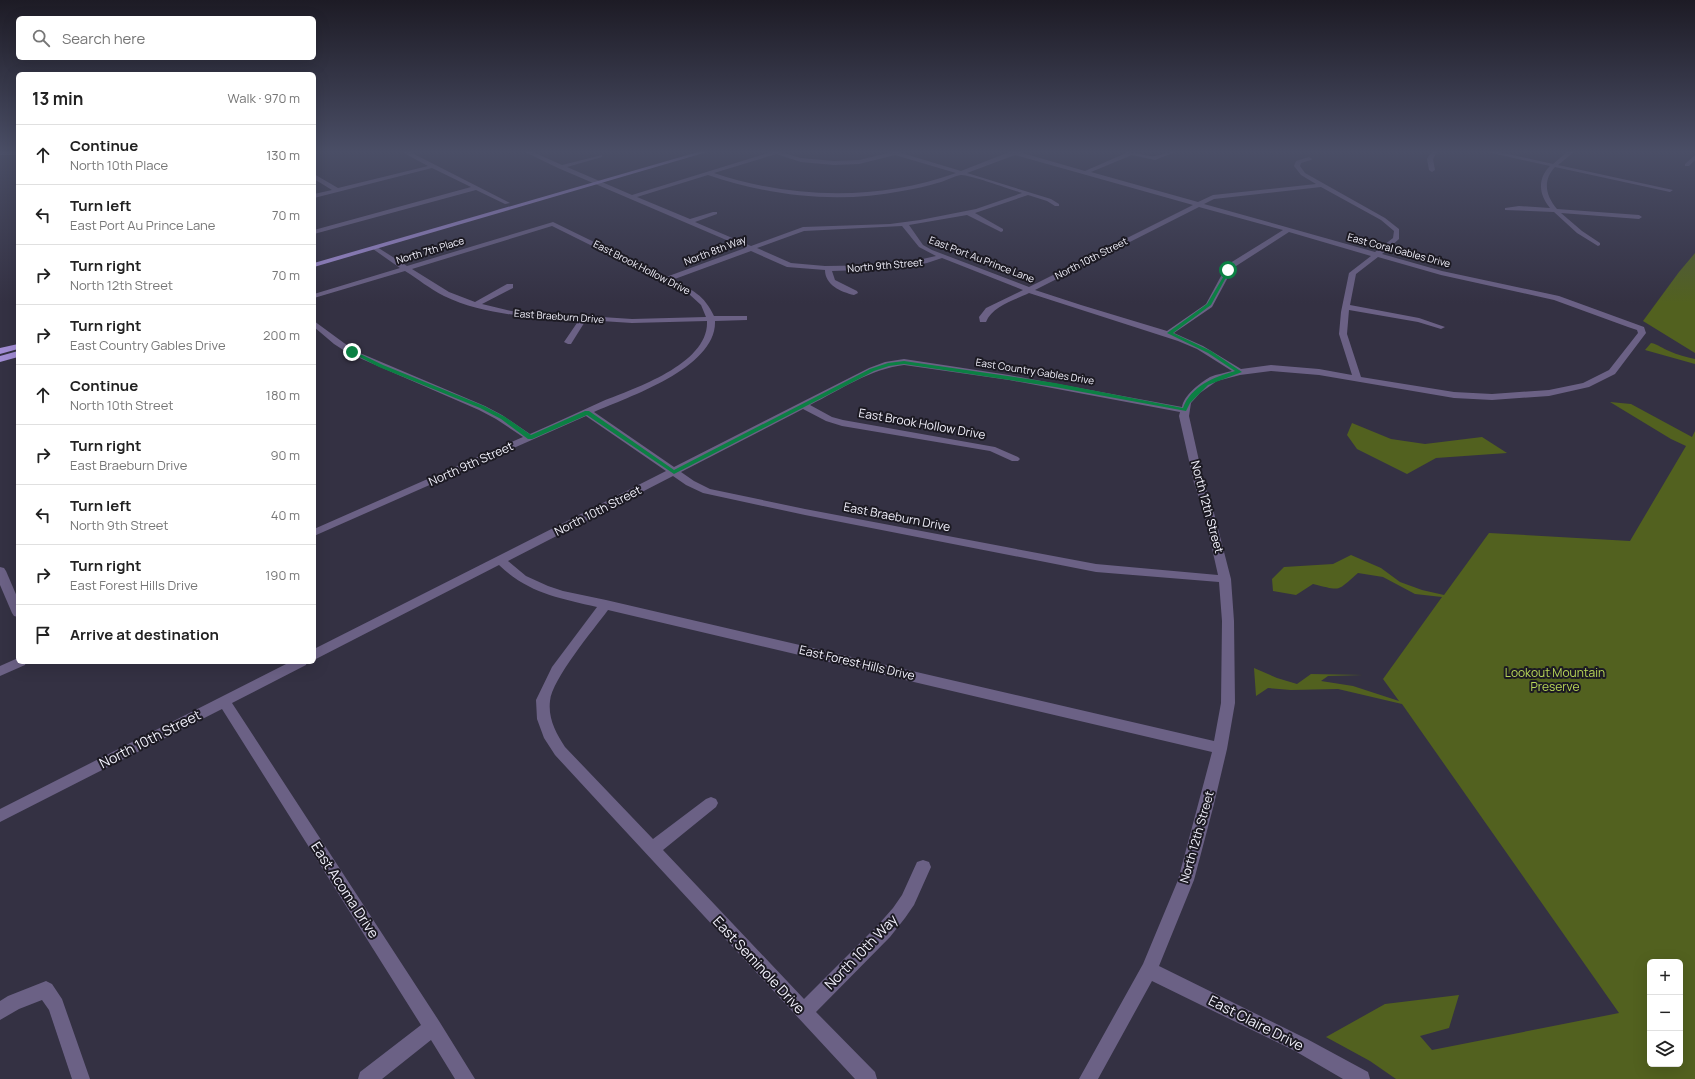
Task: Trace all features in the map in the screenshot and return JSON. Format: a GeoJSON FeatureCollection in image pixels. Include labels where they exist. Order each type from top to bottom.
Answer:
{"type":"FeatureCollection","features":[{"type":"Feature","properties":{"kind":"main road"},"geometry":{"type":"LineString","coordinates":[[316,264],[532,202]]}},
{"type":"Feature","properties":{"kind":"main road"},"geometry":{"type":"LineString","coordinates":[[316,257],[507,203]]}},
{"type":"Feature","properties":{"kind":"main road"},"geometry":{"type":"LineString","coordinates":[[0,351],[16,347]]}},
{"type":"Feature","properties":{"kind":"main road"},"geometry":{"type":"LineString","coordinates":[[0,359],[16,355]]}},
{"type":"Feature","properties":{"kind":"street"},"geometry":{"type":"LineString","coordinates":[[316,231],[423,202]]}},
{"type":"Feature","properties":{"kind":"street"},"geometry":{"type":"LineString","coordinates":[[642,202],[790,265],[807,268],[828,268],[828,277],[830,281],[854,293]]}},
{"type":"Feature","properties":{"kind":"street","name":"North 8th Way"},"geometry":{"type":"LineString","coordinates":[[667,279],[803,229],[904,224],[969,213],[1005,202]]}},
{"type":"Feature","properties":{"kind":"street"},"geometry":{"type":"LineString","coordinates":[[1053,202],[1057,205]]}},
{"type":"Feature","properties":{"kind":"street","name":"East Coral Gables Drive"},"geometry":{"type":"LineString","coordinates":[[1187,202],[1441,273],[1549,296],[1641,329],[1642,333],[1612,372],[1586,385],[1530,396],[1454,394],[1409,388],[1357,378]]}},
{"type":"Feature","properties":{"kind":"street","name":"North 10th Street"},"geometry":{"type":"LineString","coordinates":[[983,320],[983,317],[989,310],[1202,202]]}},
{"type":"Feature","properties":{"kind":"street"},"geometry":{"type":"LineString","coordinates":[[1184,410],[1187,403],[1197,391],[1206,384],[1221,377],[1239,372],[1271,368],[1290,368],[1357,378],[1357,370],[1348,352],[1343,335],[1353,273],[1396,239],[1397,230],[1384,218],[1355,202]]}},
{"type":"Feature","properties":{"kind":"street"},"geometry":{"type":"LineString","coordinates":[[1549,202],[1555,211],[1571,226],[1598,244]]}},
{"type":"Feature","properties":{"kind":"street"},"geometry":{"type":"LineString","coordinates":[[1506,209],[1520,208],[1639,217]]}},
{"type":"Feature","properties":{"kind":"street"},"geometry":{"type":"LineString","coordinates":[[688,222],[715,213]]}},
{"type":"Feature","properties":{"kind":"street"},"geometry":{"type":"LineString","coordinates":[[969,213],[1001,230]]}},
{"type":"Feature","properties":{"kind":"street","name":"North 7th Place"},"geometry":{"type":"LineString","coordinates":[[316,295],[553,224]]}},
{"type":"Feature","properties":{"kind":"street","name":"East Brook Hollow Drive"},"geometry":{"type":"LineString","coordinates":[[553,224],[692,292],[706,304],[711,318]]}},
{"type":"Feature","properties":{"kind":"street","name":"East Port Au Prince Lane"},"geometry":{"type":"LineString","coordinates":[[904,224],[924,248],[942,256],[1076,306],[1169,333],[1209,352],[1239,372]]}},
{"type":"Feature","properties":{"kind":"street"},"geometry":{"type":"LineString","coordinates":[[1169,333],[1209,304],[1230,267],[1288,230]]}},
{"type":"Feature","properties":{"kind":"street","name":"East Braeburn Drive"},"geometry":{"type":"LineString","coordinates":[[375,248],[446,294],[475,305],[511,313],[632,321],[711,318]]}},
{"type":"Feature","properties":{"kind":"street","name":"North 9th Street"},"geometry":{"type":"LineString","coordinates":[[828,268],[917,264],[942,256]]}},
{"type":"Feature","properties":{"kind":"street"},"geometry":{"type":"LineString","coordinates":[[475,305],[510,286]]}},
{"type":"Feature","properties":{"kind":"street"},"geometry":{"type":"LineString","coordinates":[[1347,307],[1419,320],[1441,328]]}},
{"type":"Feature","properties":{"kind":"street"},"geometry":{"type":"LineString","coordinates":[[568,342],[584,318]]}},
{"type":"Feature","properties":{"kind":"street"},"geometry":{"type":"LineString","coordinates":[[711,318],[744,318]]}},
{"type":"Feature","properties":{"kind":"street","name":"North 9th Street"},"geometry":{"type":"LineString","coordinates":[[316,532],[666,377],[686,365],[701,351],[709,337],[712,325],[711,318]]}},
{"type":"Feature","properties":{"kind":"street"},"geometry":{"type":"LineString","coordinates":[[316,325],[338,343],[352,352],[381,366],[482,407],[503,418],[530,438]]}},
{"type":"Feature","properties":{"kind":"street","name":"East Country Gables Drive"},"geometry":{"type":"LineString","coordinates":[[881,367],[904,362],[919,364],[1061,386],[1184,410]]}},
{"type":"Feature","properties":{"kind":"street","name":"North 10th Street"},"geometry":{"type":"LineString","coordinates":[[316,654],[501,561],[803,405],[881,367]]}},
{"type":"Feature","properties":{"kind":"street","name":"East Brook Hollow Drive"},"geometry":{"type":"LineString","coordinates":[[803,405],[829,419],[842,423],[992,449],[1015,459]]}},
{"type":"Feature","properties":{"kind":"street","name":"North 12th Street"},"geometry":{"type":"LineString","coordinates":[[1088,1079],[1149,970],[1186,880],[1220,750],[1228,703],[1228,621],[1225,579],[1209,513],[1199,483],[1184,416],[1184,410]]}},
{"type":"Feature","properties":{"kind":"street","name":"East Braeburn Drive"},"geometry":{"type":"LineString","coordinates":[[587,412],[690,483],[707,491],[937,538],[1096,568],[1225,579]]}},
{"type":"Feature","properties":{"kind":"street","name":"East Forest Hills Drive"},"geometry":{"type":"LineString","coordinates":[[501,561],[521,578],[537,588],[1205,744],[1220,750]]}},
{"type":"Feature","properties":{"kind":"street"},"geometry":{"type":"LineString","coordinates":[[0,571],[16,608]]}},
{"type":"Feature","properties":{"kind":"street","name":"East Seminole Drive"},"geometry":{"type":"LineString","coordinates":[[606,604],[557,670],[543,700],[544,719],[549,734],[560,751],[725,929],[868,1079]]}},
{"type":"Feature","properties":{"kind":"street"},"geometry":{"type":"LineString","coordinates":[[0,671],[16,664]]}},
{"type":"Feature","properties":{"kind":"street","name":"North 10th Street"},"geometry":{"type":"LineString","coordinates":[[0,816],[297,664]]}},
{"type":"Feature","properties":{"kind":"street","name":"East Acoma Drive"},"geometry":{"type":"LineString","coordinates":[[224,701],[466,1079]]}},
{"type":"Feature","properties":{"kind":"street"},"geometry":{"type":"LineString","coordinates":[[652,849],[711,802]]}},
{"type":"Feature","properties":{"kind":"street","name":"North 10th Way"},"geometry":{"type":"LineString","coordinates":[[804,1012],[884,931],[899,913],[908,900],[923,867]]}},
{"type":"Feature","properties":{"kind":"street","name":"East Claire Drive"},"geometry":{"type":"LineString","coordinates":[[1149,970],[1301,1045],[1361,1079]]}},
{"type":"Feature","properties":{"kind":"street"},"geometry":{"type":"LineString","coordinates":[[0,1011],[14,1002],[46,990],[56,1005],[81,1079]]}},
{"type":"Feature","properties":{"kind":"street"},"geometry":{"type":"LineString","coordinates":[[367,1079],[433,1027]]}},
{"type":"Feature","properties":{"kind":"green space"},"geometry":{"type":"Polygon","coordinates":[[[1695,253],[1695,353],[1643,321],[1695,253]]]}},
{"type":"Feature","properties":{"kind":"green space"},"geometry":{"type":"Polygon","coordinates":[[[1651,343],[1676,354],[1695,359],[1695,364],[1645,350],[1651,343]]]}},
{"type":"Feature","properties":{"kind":"green space","name":"Lookout Mountain Preserve"},"geometry":{"type":"Polygon","coordinates":[[[1610,402],[1631,404],[1692,437],[1695,431],[1695,1079],[1396,1079],[1370,1061],[1326,1037],[1385,1004],[1459,995],[1449,1028],[1420,1036],[1432,1050],[1619,1013],[1402,704],[1338,689],[1291,690],[1268,688],[1256,696],[1254,668],[1277,678],[1297,684],[1311,674],[1363,675],[1328,676],[1321,681],[1353,686],[1399,701],[1383,679],[1442,597],[1415,594],[1383,577],[1358,573],[1342,587],[1334,589],[1313,584],[1296,595],[1273,591],[1272,579],[1284,567],[1333,564],[1351,555],[1381,568],[1400,582],[1422,590],[1444,595],[1489,533],[1630,541],[1686,446],[1671,439],[1610,402]]]}},
{"type":"Feature","properties":{"kind":"green space"},"geometry":{"type":"Polygon","coordinates":[[[1352,423],[1391,439],[1425,444],[1482,437],[1507,453],[1436,458],[1407,474],[1357,449],[1347,435],[1352,423]]]}},
{"type":"Feature","properties":{"kind":"route"},"geometry":{"type":"LineString","coordinates":[[352,352],[381,366],[482,407],[503,418],[530,438],[587,412],[674,472],[872,370],[888,364],[904,362],[1055,385],[1184,410],[1187,403],[1197,391],[1206,384],[1214,379],[1239,372],[1221,358],[1191,342],[1169,333],[1203,310],[1209,304],[1228,270]]}}]}
